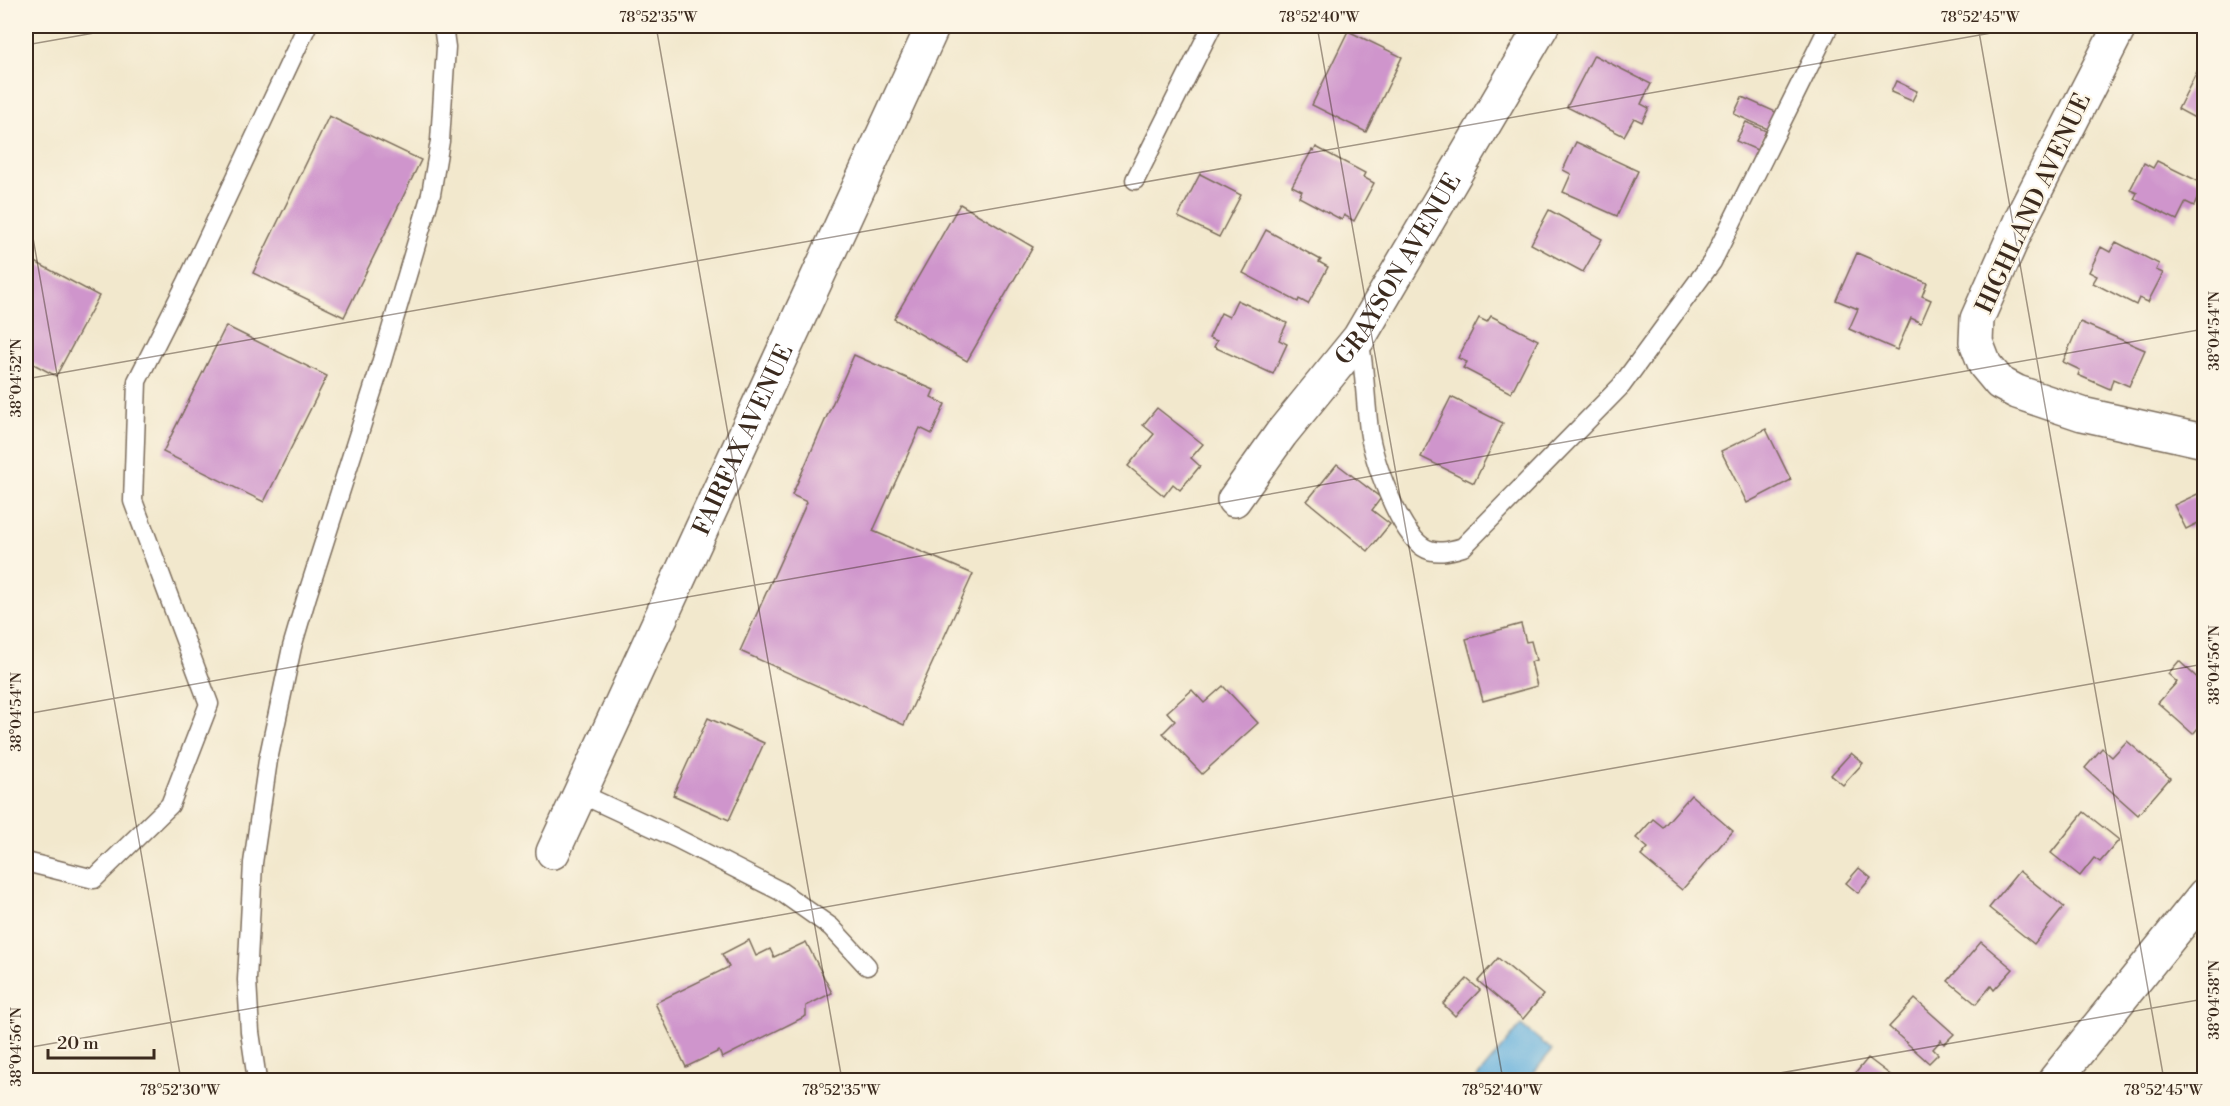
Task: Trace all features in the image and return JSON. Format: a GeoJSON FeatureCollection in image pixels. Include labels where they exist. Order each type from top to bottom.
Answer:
{"type":"FeatureCollection","features":[{"type":"Feature","properties":{"kind":"street","name":"FAIRFAX AVENUE"},"geometry":{"type":"LineString","coordinates":[[553,852],[933,26]]}},
{"type":"Feature","properties":{"kind":"street","name":"GRAYSON AVENUE"},"geometry":{"type":"LineString","coordinates":[[1234,500],[1281,434],[1359,338],[1542,26]]}},
{"type":"Feature","properties":{"kind":"street","name":"HIGHLAND AVENUE"},"geometry":{"type":"LineString","coordinates":[[2120,26],[2023,215],[1977,319],[1976,342],[1985,365],[2000,382],[2017,392],[2082,414],[2205,441]]}},
{"type":"Feature","properties":{"kind":"street"},"geometry":{"type":"LineString","coordinates":[[2055,1080],[2205,895]]}},
{"type":"Feature","properties":{"kind":"lane"},"geometry":{"type":"LineString","coordinates":[[26,862],[94,879],[170,805],[209,704],[133,501],[137,381],[188,282],[307,26]]}},
{"type":"Feature","properties":{"kind":"lane"},"geometry":{"type":"LineString","coordinates":[[257,1080],[250,1032],[247,980],[253,863],[268,760],[292,647],[380,367],[431,194],[441,129],[446,47],[443,26]]}},
{"type":"Feature","properties":{"kind":"lane"},"geometry":{"type":"LineString","coordinates":[[1135,180],[1212,26]]}},
{"type":"Feature","properties":{"kind":"lane"},"geometry":{"type":"LineString","coordinates":[[1359,338],[1365,375],[1369,432],[1382,479],[1409,533],[1424,548],[1446,553],[1463,547],[1621,386],[1712,262],[1828,26]]}},
{"type":"Feature","properties":{"kind":"lane"},"geometry":{"type":"LineString","coordinates":[[579,793],[676,838],[780,891],[831,927],[867,966]]}},
{"type":"Feature","properties":{"kind":"water"},"geometry":{"type":"Polygon","coordinates":[[[1521,1025],[1552,1050],[1528,1080],[1475,1080],[1521,1025]]]}},
{"type":"Feature","properties":{"kind":"building"},"geometry":{"type":"Polygon","coordinates":[[[1348,31],[1402,57],[1366,132],[1312,105],[1348,31]]]}},
{"type":"Feature","properties":{"kind":"building"},"geometry":{"type":"Polygon","coordinates":[[[1594,55],[1651,84],[1641,104],[1649,108],[1642,122],[1634,118],[1624,136],[1567,107],[1594,55]]]}},
{"type":"Feature","properties":{"kind":"building"},"geometry":{"type":"Polygon","coordinates":[[[2204,58],[2204,123],[2178,109],[2204,58]]]}},
{"type":"Feature","properties":{"kind":"building"},"geometry":{"type":"Polygon","coordinates":[[[1896,81],[1917,91],[1912,101],[1891,92],[1896,81]]]}},
{"type":"Feature","properties":{"kind":"building"},"geometry":{"type":"Polygon","coordinates":[[[1742,97],[1778,113],[1770,130],[1734,114],[1742,97]]]}},
{"type":"Feature","properties":{"kind":"building"},"geometry":{"type":"Polygon","coordinates":[[[329,116],[421,160],[344,317],[253,273],[329,116]]]}},
{"type":"Feature","properties":{"kind":"building"},"geometry":{"type":"Polygon","coordinates":[[[1746,122],[1766,131],[1757,150],[1736,141],[1746,122]]]}},
{"type":"Feature","properties":{"kind":"building"},"geometry":{"type":"Polygon","coordinates":[[[1576,142],[1638,171],[1617,216],[1563,192],[1571,174],[1563,170],[1576,142]]]}},
{"type":"Feature","properties":{"kind":"building"},"geometry":{"type":"Polygon","coordinates":[[[1316,147],[1365,173],[1363,177],[1374,183],[1354,221],[1344,215],[1342,220],[1299,197],[1302,191],[1292,186],[1312,150],[1314,151],[1316,147]]]}},
{"type":"Feature","properties":{"kind":"building"},"geometry":{"type":"Polygon","coordinates":[[[2157,161],[2204,184],[2194,206],[2186,202],[2177,220],[2134,199],[2137,193],[2130,190],[2144,163],[2153,168],[2157,161]]]}},
{"type":"Feature","properties":{"kind":"building"},"geometry":{"type":"Polygon","coordinates":[[[1200,174],[1241,195],[1219,237],[1178,217],[1200,174]]]}},
{"type":"Feature","properties":{"kind":"building"},"geometry":{"type":"Polygon","coordinates":[[[960,204],[1033,247],[967,361],[894,319],[960,204]]]}},
{"type":"Feature","properties":{"kind":"building"},"geometry":{"type":"Polygon","coordinates":[[[1549,210],[1602,239],[1583,272],[1531,244],[1549,210]]]}},
{"type":"Feature","properties":{"kind":"building"},"geometry":{"type":"Polygon","coordinates":[[[1266,230],[1321,260],[1319,262],[1328,267],[1308,304],[1299,299],[1298,302],[1243,273],[1266,230]]]}},
{"type":"Feature","properties":{"kind":"building"},"geometry":{"type":"Polygon","coordinates":[[[2116,242],[2159,264],[2156,270],[2163,273],[2148,302],[2139,298],[2136,305],[2093,283],[2097,276],[2089,272],[2101,247],[2110,252],[2116,242]]]}},
{"type":"Feature","properties":{"kind":"building"},"geometry":{"type":"Polygon","coordinates":[[[1857,253],[1927,283],[1922,296],[1931,300],[1921,323],[1911,318],[1897,350],[1849,329],[1858,309],[1836,300],[1857,253]]]}},
{"type":"Feature","properties":{"kind":"building"},"geometry":{"type":"Polygon","coordinates":[[[26,257],[99,296],[56,376],[26,360],[26,257]]]}},
{"type":"Feature","properties":{"kind":"building"},"geometry":{"type":"Polygon","coordinates":[[[1237,300],[1287,323],[1279,340],[1287,344],[1273,374],[1214,347],[1217,341],[1209,338],[1221,313],[1229,317],[1237,300]]]}},
{"type":"Feature","properties":{"kind":"building"},"geometry":{"type":"Polygon","coordinates":[[[1491,316],[1538,340],[1511,393],[1463,368],[1467,362],[1458,358],[1479,318],[1487,322],[1491,316]]]}},
{"type":"Feature","properties":{"kind":"building"},"geometry":{"type":"Polygon","coordinates":[[[2080,322],[2145,350],[2129,386],[2113,379],[2110,389],[2078,375],[2080,370],[2063,362],[2080,322]]]}},
{"type":"Feature","properties":{"kind":"building"},"geometry":{"type":"Polygon","coordinates":[[[226,326],[327,376],[264,502],[163,452],[226,326]]]}},
{"type":"Feature","properties":{"kind":"building"},"geometry":{"type":"Polygon","coordinates":[[[854,355],[934,390],[931,397],[945,404],[932,434],[920,428],[873,531],[973,574],[904,725],[740,651],[807,502],[792,495],[854,355]]]}},
{"type":"Feature","properties":{"kind":"building"},"geometry":{"type":"Polygon","coordinates":[[[1451,397],[1503,423],[1474,483],[1421,457],[1451,397]]]}},
{"type":"Feature","properties":{"kind":"building"},"geometry":{"type":"Polygon","coordinates":[[[1157,408],[1203,444],[1191,458],[1200,466],[1180,490],[1173,484],[1164,496],[1128,466],[1154,434],[1143,425],[1157,408]]]}},
{"type":"Feature","properties":{"kind":"building"},"geometry":{"type":"Polygon","coordinates":[[[1766,429],[1791,480],[1747,503],[1721,451],[1766,429]]]}},
{"type":"Feature","properties":{"kind":"building"},"geometry":{"type":"Polygon","coordinates":[[[1337,464],[1381,498],[1372,510],[1390,524],[1368,551],[1307,501],[1337,464]]]}},
{"type":"Feature","properties":{"kind":"building"},"geometry":{"type":"Polygon","coordinates":[[[2204,491],[2204,520],[2186,529],[2174,505],[2204,491]]]}},
{"type":"Feature","properties":{"kind":"building"},"geometry":{"type":"Polygon","coordinates":[[[1521,624],[1526,642],[1531,641],[1536,660],[1531,662],[1537,686],[1483,701],[1466,639],[1521,624]]]}},
{"type":"Feature","properties":{"kind":"building"},"geometry":{"type":"Polygon","coordinates":[[[2179,661],[2204,684],[2204,721],[2193,734],[2158,703],[2177,682],[2168,674],[2179,661]]]}},
{"type":"Feature","properties":{"kind":"building"},"geometry":{"type":"Polygon","coordinates":[[[1223,686],[1258,723],[1202,774],[1163,733],[1175,721],[1167,712],[1192,690],[1204,703],[1223,686]]]}},
{"type":"Feature","properties":{"kind":"building"},"geometry":{"type":"Polygon","coordinates":[[[708,718],[764,743],[729,820],[673,795],[708,718]]]}},
{"type":"Feature","properties":{"kind":"building"},"geometry":{"type":"Polygon","coordinates":[[[2127,741],[2170,778],[2138,815],[2085,768],[2102,748],[2112,757],[2127,741]]]}},
{"type":"Feature","properties":{"kind":"building"},"geometry":{"type":"Polygon","coordinates":[[[1851,753],[1863,763],[1843,785],[1831,775],[1851,753]]]}},
{"type":"Feature","properties":{"kind":"building"},"geometry":{"type":"Polygon","coordinates":[[[1691,795],[1733,831],[1682,890],[1641,856],[1648,848],[1636,838],[1653,819],[1663,827],[1691,795]]]}},
{"type":"Feature","properties":{"kind":"building"},"geometry":{"type":"Polygon","coordinates":[[[2084,812],[2119,840],[2100,862],[2094,858],[2080,876],[2051,853],[2084,812]]]}},
{"type":"Feature","properties":{"kind":"building"},"geometry":{"type":"Polygon","coordinates":[[[1859,868],[1871,878],[1858,893],[1846,883],[1859,868]]]}},
{"type":"Feature","properties":{"kind":"building"},"geometry":{"type":"Polygon","coordinates":[[[2019,871],[2064,907],[2034,944],[1989,908],[2019,871]]]}},
{"type":"Feature","properties":{"kind":"building"},"geometry":{"type":"Polygon","coordinates":[[[749,940],[756,956],[770,949],[774,957],[806,942],[832,993],[806,1006],[806,1016],[722,1058],[719,1051],[686,1067],[655,1003],[729,967],[722,954],[749,940]]]}},
{"type":"Feature","properties":{"kind":"building"},"geometry":{"type":"Polygon","coordinates":[[[1981,942],[2013,969],[1994,990],[1991,986],[1976,1004],[1948,981],[1981,942]]]}},
{"type":"Feature","properties":{"kind":"building"},"geometry":{"type":"Polygon","coordinates":[[[1498,958],[1543,995],[1523,1019],[1478,981],[1498,958]]]}},
{"type":"Feature","properties":{"kind":"building"},"geometry":{"type":"Polygon","coordinates":[[[1467,979],[1480,990],[1455,1016],[1443,1004],[1467,979]]]}},
{"type":"Feature","properties":{"kind":"building"},"geometry":{"type":"Polygon","coordinates":[[[1915,999],[1954,1034],[1944,1044],[1941,1040],[1933,1049],[1938,1054],[1929,1063],[1889,1027],[1915,999]]]}},
{"type":"Feature","properties":{"kind":"building"},"geometry":{"type":"Polygon","coordinates":[[[1868,1058],[1897,1080],[1850,1080],[1868,1058]]]}}]}
